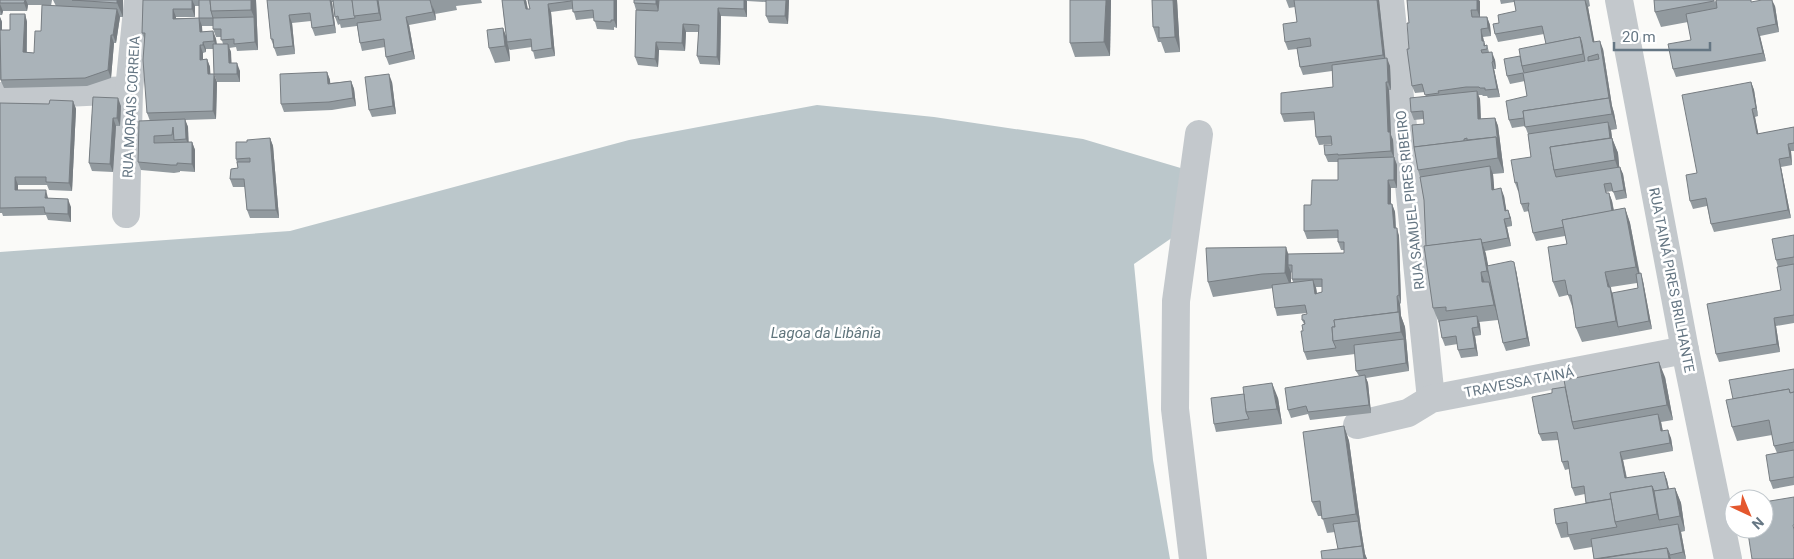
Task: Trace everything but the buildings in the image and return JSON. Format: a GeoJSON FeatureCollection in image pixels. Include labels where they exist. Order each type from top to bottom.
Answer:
{"type":"FeatureCollection","features":[{"type":"Feature","properties":{"kind":"street","name":"RUA MORAIS CORREIA"},"geometry":{"type":"LineString","coordinates":[[126,214],[129,90],[138,0]]}},
{"type":"Feature","properties":{"kind":"street","name":"RUA SAMUEL PIRES RIBEIRO"},"geometry":{"type":"LineString","coordinates":[[1390,0],[1431,399]]}},
{"type":"Feature","properties":{"kind":"street","name":"RUA TAINÁ PIRES BRILHANTE"},"geometry":{"type":"LineString","coordinates":[[1620,0],[1685,350],[1728,559]]}},
{"type":"Feature","properties":{"kind":"street"},"geometry":{"type":"LineString","coordinates":[[0,96],[129,90]]}},
{"type":"Feature","properties":{"kind":"street"},"geometry":{"type":"LineString","coordinates":[[1193,559],[1175,409],[1176,301],[1199,134]]}},
{"type":"Feature","properties":{"kind":"street","name":"TRAVESSA TAINÁ"},"geometry":{"type":"LineString","coordinates":[[1357,425],[1408,414],[1431,399],[1685,350]]}},
{"type":"Feature","properties":{"kind":"water","name":"Lagoa da Libânia"},"geometry":{"type":"Polygon","coordinates":[[[817,105],[934,117],[1083,139],[1184,169],[1176,235],[1134,264],[1153,460],[1170,559],[0,559],[0,252],[290,231],[629,140],[817,105]]]}}]}
